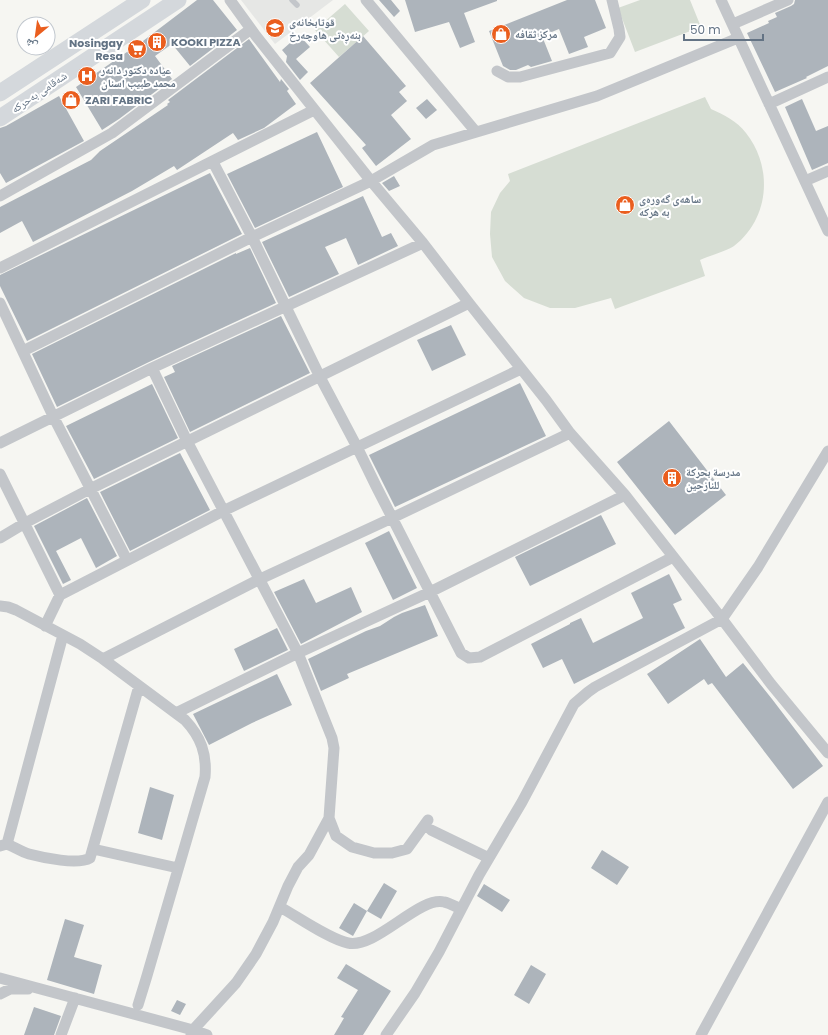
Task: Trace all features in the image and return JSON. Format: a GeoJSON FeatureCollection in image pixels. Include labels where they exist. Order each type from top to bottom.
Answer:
{"type":"FeatureCollection","features":[{"type":"Feature","properties":{"kind":"main road","name":"شەقامی بەحرکە"},"geometry":{"type":"LineString","coordinates":[[3,92],[142,0]]}},
{"type":"Feature","properties":{"kind":"main road","name":"شەقامی بەحرکە"},"geometry":{"type":"LineString","coordinates":[[0,118],[178,0]]}},
{"type":"Feature","properties":{"kind":"main road"},"geometry":{"type":"LineString","coordinates":[[3,92],[18,107]]}},
{"type":"Feature","properties":{"kind":"street"},"geometry":{"type":"LineString","coordinates":[[230,0],[314,110],[423,243],[570,433],[625,495],[771,684],[828,753]]}},
{"type":"Feature","properties":{"kind":"street"},"geometry":{"type":"LineString","coordinates":[[366,0],[476,132]]}},
{"type":"Feature","properties":{"kind":"street"},"geometry":{"type":"LineString","coordinates":[[496,71],[508,76],[520,77],[610,53],[620,37],[620,29],[612,0]]}},
{"type":"Feature","properties":{"kind":"street"},"geometry":{"type":"LineString","coordinates":[[722,0],[738,38],[828,231]]}},
{"type":"Feature","properties":{"kind":"street"},"geometry":{"type":"LineString","coordinates":[[733,24],[788,0]]}},
{"type":"Feature","properties":{"kind":"street"},"geometry":{"type":"LineString","coordinates":[[0,196],[112,133],[251,29]]}},
{"type":"Feature","properties":{"kind":"street"},"geometry":{"type":"LineString","coordinates":[[23,350],[252,237],[371,181],[433,145],[597,96],[738,38]]}},
{"type":"Feature","properties":{"kind":"street"},"geometry":{"type":"LineString","coordinates":[[769,104],[828,77]]}},
{"type":"Feature","properties":{"kind":"street"},"geometry":{"type":"LineString","coordinates":[[0,268],[314,110]]}},
{"type":"Feature","properties":{"kind":"street"},"geometry":{"type":"LineString","coordinates":[[213,162],[252,237],[320,377],[461,653],[469,658],[480,657],[673,557]]}},
{"type":"Feature","properties":{"kind":"street"},"geometry":{"type":"LineString","coordinates":[[805,181],[828,171]]}},
{"type":"Feature","properties":{"kind":"street"},"geometry":{"type":"LineString","coordinates":[[0,443],[152,368],[423,243]]}},
{"type":"Feature","properties":{"kind":"street"},"geometry":{"type":"LineString","coordinates":[[0,303],[53,416],[127,560]]}},
{"type":"Feature","properties":{"kind":"street"},"geometry":{"type":"LineString","coordinates":[[0,538],[25,523],[90,489],[469,303]]}},
{"type":"Feature","properties":{"kind":"street"},"geometry":{"type":"LineString","coordinates":[[152,368],[187,441],[258,580],[298,653],[334,748],[329,818],[309,855],[298,867],[256,954],[236,983],[192,1032]]}},
{"type":"Feature","properties":{"kind":"street"},"geometry":{"type":"LineString","coordinates":[[44,626],[60,595],[223,511],[521,369]]}},
{"type":"Feature","properties":{"kind":"street"},"geometry":{"type":"LineString","coordinates":[[103,659],[258,580],[570,433]]}},
{"type":"Feature","properties":{"kind":"street"},"geometry":{"type":"LineString","coordinates":[[386,1035],[427,973],[489,858],[522,802],[569,712],[580,698],[595,687],[722,619],[758,567],[828,451]]}},
{"type":"Feature","properties":{"kind":"street"},"geometry":{"type":"LineString","coordinates":[[0,474],[60,595]]}},
{"type":"Feature","properties":{"kind":"street"},"geometry":{"type":"LineString","coordinates":[[176,713],[298,653],[430,592],[625,495]]}},
{"type":"Feature","properties":{"kind":"street"},"geometry":{"type":"LineString","coordinates":[[0,606],[16,610],[63,635],[103,659],[176,713],[198,736],[204,751],[206,767],[205,777],[138,1005]]}},
{"type":"Feature","properties":{"kind":"street"},"geometry":{"type":"LineString","coordinates":[[63,635],[3,845],[29,854],[62,860],[78,862],[85,861],[90,858],[139,686]]}},
{"type":"Feature","properties":{"kind":"street"},"geometry":{"type":"LineString","coordinates":[[701,1035],[828,802]]}},
{"type":"Feature","properties":{"kind":"street"},"geometry":{"type":"LineString","coordinates":[[329,818],[336,836],[352,847],[374,854],[392,853],[408,849],[429,825],[489,858]]}},
{"type":"Feature","properties":{"kind":"street"},"geometry":{"type":"LineString","coordinates":[[93,849],[178,868]]}},
{"type":"Feature","properties":{"kind":"street"},"geometry":{"type":"LineString","coordinates":[[280,907],[333,937],[348,943],[364,942],[428,904],[443,901],[461,909]]}},
{"type":"Feature","properties":{"kind":"street"},"geometry":{"type":"LineString","coordinates":[[0,978],[207,1035]]}},
{"type":"Feature","properties":{"kind":"street"},"geometry":{"type":"LineString","coordinates":[[0,994],[10,989],[38,988]]}},
{"type":"Feature","properties":{"kind":"street"},"geometry":{"type":"LineString","coordinates":[[61,1035],[75,998]]}},
{"type":"Feature","properties":{"kind":"lane"},"geometry":{"type":"LineString","coordinates":[[292,0],[296,5]]}},
{"type":"Feature","properties":{"kind":"shaded area"},"geometry":{"type":"Polygon","coordinates":[[[241,0],[333,0],[275,44],[241,0]]]}},
{"type":"Feature","properties":{"kind":"shaded area"},"geometry":{"type":"Polygon","coordinates":[[[640,0],[690,0],[701,27],[635,52],[618,8],[640,0]]]}},
{"type":"Feature","properties":{"kind":"shaded area"},"geometry":{"type":"Polygon","coordinates":[[[345,4],[369,31],[339,57],[315,30],[345,4]]]}},
{"type":"Feature","properties":{"kind":"shaded area"},"geometry":{"type":"Polygon","coordinates":[[[705,97],[711,109],[739,125],[755,146],[761,161],[764,176],[764,192],[761,207],[755,221],[746,234],[731,248],[700,260],[705,276],[615,309],[611,298],[575,308],[550,308],[524,298],[505,281],[492,257],[490,234],[491,212],[500,193],[510,181],[508,174],[705,97]]]}},
{"type":"Feature","properties":{"kind":"building"},"geometry":{"type":"Polygon","coordinates":[[[197,0],[213,0],[237,30],[190,66],[172,44],[155,56],[172,79],[102,130],[76,87],[143,41],[197,0]]]}},
{"type":"Feature","properties":{"kind":"building"},"geometry":{"type":"Polygon","coordinates":[[[379,0],[391,0],[400,11],[394,17],[379,0]]]}},
{"type":"Feature","properties":{"kind":"building"},"geometry":{"type":"Polygon","coordinates":[[[405,0],[497,1],[464,13],[475,42],[460,48],[449,22],[415,32],[405,0]]]}},
{"type":"Feature","properties":{"kind":"building"},"geometry":{"type":"Polygon","coordinates":[[[567,0],[595,0],[606,28],[584,37],[588,47],[569,54],[559,29],[542,36],[552,61],[531,67],[528,65],[516,70],[510,70],[503,66],[489,31],[567,0]]]}},
{"type":"Feature","properties":{"kind":"building"},"geometry":{"type":"Polygon","coordinates":[[[795,0],[828,0],[828,66],[806,77],[807,78],[775,92],[747,33],[769,23],[768,21],[777,17],[775,13],[791,6],[794,4],[795,0]]]}},
{"type":"Feature","properties":{"kind":"building"},"geometry":{"type":"Polygon","coordinates":[[[299,35],[310,47],[296,59],[308,72],[300,80],[286,62],[287,56],[282,50],[299,35]]]}},
{"type":"Feature","properties":{"kind":"building"},"geometry":{"type":"Polygon","coordinates":[[[363,36],[406,86],[399,92],[407,101],[391,115],[411,139],[376,166],[362,148],[366,145],[310,83],[363,36]]]}},
{"type":"Feature","properties":{"kind":"building"},"geometry":{"type":"Polygon","coordinates":[[[249,39],[280,82],[281,79],[289,89],[287,91],[296,104],[264,128],[238,140],[233,133],[177,170],[174,166],[132,191],[33,242],[22,221],[0,233],[0,207],[91,160],[100,151],[168,105],[167,104],[170,102],[168,100],[249,39]]]}},
{"type":"Feature","properties":{"kind":"building"},"geometry":{"type":"Polygon","coordinates":[[[59,96],[84,141],[6,183],[0,173],[0,128],[59,96]]]}},
{"type":"Feature","properties":{"kind":"building"},"geometry":{"type":"Polygon","coordinates":[[[427,99],[437,110],[426,119],[416,108],[427,99]]]}},
{"type":"Feature","properties":{"kind":"building"},"geometry":{"type":"Polygon","coordinates":[[[802,99],[816,131],[828,126],[828,163],[812,170],[785,107],[802,99]]]}},
{"type":"Feature","properties":{"kind":"building"},"geometry":{"type":"Polygon","coordinates":[[[317,132],[343,187],[255,228],[227,174],[317,132]]]}},
{"type":"Feature","properties":{"kind":"building"},"geometry":{"type":"Polygon","coordinates":[[[210,173],[242,234],[27,341],[0,286],[0,275],[210,173]]]}},
{"type":"Feature","properties":{"kind":"building"},"geometry":{"type":"Polygon","coordinates":[[[394,176],[400,186],[389,191],[382,183],[394,176]]]}},
{"type":"Feature","properties":{"kind":"building"},"geometry":{"type":"Polygon","coordinates":[[[363,196],[382,237],[391,233],[398,246],[358,265],[346,238],[325,247],[339,274],[289,297],[262,242],[363,196]]]}},
{"type":"Feature","properties":{"kind":"building"},"geometry":{"type":"Polygon","coordinates":[[[250,248],[276,303],[57,407],[32,354],[236,253],[250,248]]]}},
{"type":"Feature","properties":{"kind":"building"},"geometry":{"type":"Polygon","coordinates":[[[281,316],[310,373],[190,432],[164,377],[175,372],[172,366],[281,316]]]}},
{"type":"Feature","properties":{"kind":"building"},"geometry":{"type":"Polygon","coordinates":[[[451,325],[466,355],[432,371],[417,340],[451,325]]]}},
{"type":"Feature","properties":{"kind":"building"},"geometry":{"type":"Polygon","coordinates":[[[520,383],[546,436],[395,507],[369,455],[520,383]]]}},
{"type":"Feature","properties":{"kind":"building"},"geometry":{"type":"Polygon","coordinates":[[[152,384],[178,438],[94,479],[66,426],[152,384]]]}},
{"type":"Feature","properties":{"kind":"building","name":"مدرسة بحركة للنازحين"},"geometry":{"type":"Polygon","coordinates":[[[669,421],[726,495],[675,535],[617,462],[669,421]]]}},
{"type":"Feature","properties":{"kind":"building"},"geometry":{"type":"Polygon","coordinates":[[[180,453],[210,510],[130,551],[100,492],[180,453]]]}},
{"type":"Feature","properties":{"kind":"building"},"geometry":{"type":"Polygon","coordinates":[[[87,498],[117,556],[96,568],[81,538],[56,551],[71,580],[63,584],[34,526],[87,498]]]}},
{"type":"Feature","properties":{"kind":"building"},"geometry":{"type":"Polygon","coordinates":[[[601,515],[616,544],[530,586],[515,557],[601,515]]]}},
{"type":"Feature","properties":{"kind":"building"},"geometry":{"type":"Polygon","coordinates":[[[389,531],[417,588],[393,600],[365,543],[389,531]]]}},
{"type":"Feature","properties":{"kind":"building"},"geometry":{"type":"Polygon","coordinates":[[[669,574],[682,600],[673,604],[685,628],[574,684],[562,659],[543,668],[531,644],[581,618],[593,643],[643,618],[631,593],[669,574]]]}},
{"type":"Feature","properties":{"kind":"building"},"geometry":{"type":"Polygon","coordinates":[[[304,579],[316,603],[351,587],[362,612],[301,644],[274,592],[304,579]]]}},
{"type":"Feature","properties":{"kind":"building"},"geometry":{"type":"Polygon","coordinates":[[[425,605],[438,636],[347,674],[349,678],[321,691],[308,659],[366,631],[380,626],[402,613],[425,605]]]}},
{"type":"Feature","properties":{"kind":"building"},"geometry":{"type":"Polygon","coordinates":[[[277,628],[288,650],[244,671],[234,649],[277,628]]]}},
{"type":"Feature","properties":{"kind":"building"},"geometry":{"type":"Polygon","coordinates":[[[700,639],[726,677],[743,663],[823,766],[793,789],[712,683],[708,685],[704,679],[668,704],[647,674],[700,639]]]}},
{"type":"Feature","properties":{"kind":"building"},"geometry":{"type":"Polygon","coordinates":[[[277,674],[292,705],[209,745],[193,714],[277,674]]]}},
{"type":"Feature","properties":{"kind":"building"},"geometry":{"type":"Polygon","coordinates":[[[150,787],[174,795],[162,840],[138,833],[150,787]]]}},
{"type":"Feature","properties":{"kind":"building"},"geometry":{"type":"Polygon","coordinates":[[[602,850],[629,867],[617,885],[591,868],[602,850]]]}},
{"type":"Feature","properties":{"kind":"building"},"geometry":{"type":"Polygon","coordinates":[[[384,883],[397,891],[381,919],[367,911],[384,883]]]}},
{"type":"Feature","properties":{"kind":"building"},"geometry":{"type":"Polygon","coordinates":[[[484,884],[510,900],[502,912],[477,896],[484,884]]]}},
{"type":"Feature","properties":{"kind":"building"},"geometry":{"type":"Polygon","coordinates":[[[354,903],[367,911],[353,936],[339,928],[354,903]]]}},
{"type":"Feature","properties":{"kind":"building"},"geometry":{"type":"Polygon","coordinates":[[[65,919],[84,925],[74,957],[102,965],[94,994],[47,980],[65,919]]]}},
{"type":"Feature","properties":{"kind":"building"},"geometry":{"type":"Polygon","coordinates":[[[346,964],[391,991],[363,1035],[334,1035],[344,1018],[341,1017],[358,990],[337,978],[346,964]]]}},
{"type":"Feature","properties":{"kind":"building"},"geometry":{"type":"Polygon","coordinates":[[[531,965],[546,974],[529,1004],[514,995],[531,965]]]}},
{"type":"Feature","properties":{"kind":"building"},"geometry":{"type":"Polygon","coordinates":[[[177,1000],[186,1004],[180,1015],[171,1011],[177,1000]]]}},
{"type":"Feature","properties":{"kind":"building"},"geometry":{"type":"Polygon","coordinates":[[[34,1007],[61,1016],[54,1035],[24,1035],[34,1007]]]}},
{"type":"Feature","properties":{"kind":"place","name":"قوتابخانەی بنەڕەتی هاوچەرخ"},"geometry":{"type":"Point","coordinates":[275,28]}},
{"type":"Feature","properties":{"kind":"place","name":"مرکز ثقافە"},"geometry":{"type":"Point","coordinates":[501,34]}},
{"type":"Feature","properties":{"kind":"place","name":"KOOKI PIZZA"},"geometry":{"type":"Point","coordinates":[157,42]}},
{"type":"Feature","properties":{"kind":"place","name":"Nosingay Resa"},"geometry":{"type":"Point","coordinates":[137,49]}},
{"type":"Feature","properties":{"kind":"place","name":"عياده دكتور دانەر محمد طبيب اسنان"},"geometry":{"type":"Point","coordinates":[87,76]}},
{"type":"Feature","properties":{"kind":"place","name":"ZARI FABRIC"},"geometry":{"type":"Point","coordinates":[71,100]}},
{"type":"Feature","properties":{"kind":"place","name":"ساهه‌ی گه‌وره‌ی به هركه‌"},"geometry":{"type":"Point","coordinates":[625,205]}},
{"type":"Feature","properties":{"kind":"place","name":"مدرسة بحركة للنازحين"},"geometry":{"type":"Point","coordinates":[672,478]}}]}
